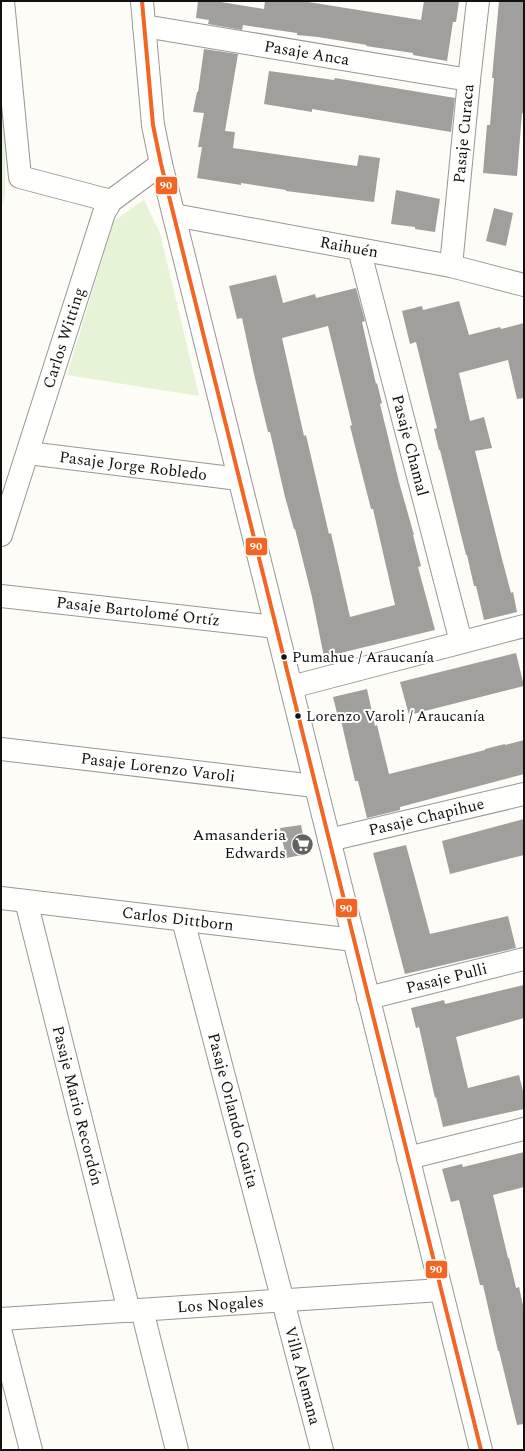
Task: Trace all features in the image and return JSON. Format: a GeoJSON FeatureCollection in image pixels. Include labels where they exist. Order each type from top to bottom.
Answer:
{"type":"FeatureCollection","features":[{"type":"Feature","properties":{"kind":"street"},"geometry":{"type":"LineString","coordinates":[[3,1],[20,176],[111,201]]}},
{"type":"Feature","properties":{"kind":"street"},"geometry":{"type":"LineString","coordinates":[[142,1],[154,126],[161,164],[481,1450]]}},
{"type":"Feature","properties":{"kind":"street","name":"Pasaje Curaca"},"geometry":{"type":"LineString","coordinates":[[452,266],[469,80],[478,1]]}},
{"type":"Feature","properties":{"kind":"street","name":"Pasaje Anca"},"geometry":{"type":"LineString","coordinates":[[144,26],[469,80]]}},
{"type":"Feature","properties":{"kind":"street","name":"Carlos Witting"},"geometry":{"type":"LineString","coordinates":[[1,535],[104,213],[111,201],[161,164]]}},
{"type":"Feature","properties":{"kind":"street","name":"Raihuén"},"geometry":{"type":"LineString","coordinates":[[174,215],[452,266],[524,285]]}},
{"type":"Feature","properties":{"kind":"street","name":"Pasaje Chamal"},"geometry":{"type":"LineString","coordinates":[[359,249],[461,642]]}},
{"type":"Feature","properties":{"kind":"street","name":"Pasaje Jorge Robledo"},"geometry":{"type":"LineString","coordinates":[[28,453],[239,479]]}},
{"type":"Feature","properties":{"kind":"street","name":"Pasaje Bartolomé Ortíz"},"geometry":{"type":"LineString","coordinates":[[1,596],[276,627]]}},
{"type":"Feature","properties":{"kind":"street"},"geometry":{"type":"LineString","coordinates":[[291,687],[524,626]]}},
{"type":"Feature","properties":{"kind":"street","name":"Pasaje Lorenzo Varoli"},"geometry":{"type":"LineString","coordinates":[[1,749],[315,786]]}},
{"type":"Feature","properties":{"kind":"street","name":"Pasaje Chapihue"},"geometry":{"type":"LineString","coordinates":[[329,840],[524,794]]}},
{"type":"Feature","properties":{"kind":"street","name":"Carlos Dittborn"},"geometry":{"type":"LineString","coordinates":[[1,898],[354,940]]}},
{"type":"Feature","properties":{"kind":"street","name":"Pasaje Mario Recordón"},"geometry":{"type":"LineString","coordinates":[[26,901],[135,1310],[177,1450]]}},
{"type":"Feature","properties":{"kind":"street","name":"Pasaje Orlando Guaita"},"geometry":{"type":"LineString","coordinates":[[183,920],[284,1300]]}},
{"type":"Feature","properties":{"kind":"street","name":"Pasaje Pulli"},"geometry":{"type":"LineString","coordinates":[[368,998],[524,959]]}},
{"type":"Feature","properties":{"kind":"street"},"geometry":{"type":"LineString","coordinates":[[408,1158],[524,1129]]}},
{"type":"Feature","properties":{"kind":"street","name":"Los Nogales"},"geometry":{"type":"LineString","coordinates":[[1,1319],[441,1290]]}},
{"type":"Feature","properties":{"kind":"street","name":"Villa Alemana"},"geometry":{"type":"LineString","coordinates":[[284,1300],[322,1450]]}},
{"type":"Feature","properties":{"kind":"street"},"geometry":{"type":"LineString","coordinates":[[1,1333],[31,1450]]}},
{"type":"Feature","properties":{"kind":"green space"},"geometry":{"type":"Polygon","coordinates":[[[1,71],[6,120],[5,194],[1,211],[1,71]]]}},
{"type":"Feature","properties":{"kind":"green space"},"geometry":{"type":"Polygon","coordinates":[[[144,200],[160,233],[199,396],[67,375],[114,221],[144,200]]]}},
{"type":"Feature","properties":{"kind":"building"},"geometry":{"type":"Polygon","coordinates":[[[198,1],[215,1],[264,9],[265,1],[302,1],[421,20],[424,1],[459,2],[456,22],[453,22],[447,61],[413,55],[413,53],[366,46],[367,45],[297,35],[297,33],[243,25],[242,30],[208,24],[209,20],[196,18],[198,1]]]}},
{"type":"Feature","properties":{"kind":"building"},"geometry":{"type":"Polygon","coordinates":[[[499,1],[524,1],[524,114],[522,113],[517,176],[483,173],[487,125],[490,125],[494,78],[492,78],[499,1]]]}},
{"type":"Feature","properties":{"kind":"building"},"geometry":{"type":"Polygon","coordinates":[[[204,49],[238,54],[225,131],[235,132],[233,148],[357,166],[359,155],[380,158],[374,202],[197,178],[202,147],[198,147],[204,113],[193,112],[198,92],[204,49]]]}},
{"type":"Feature","properties":{"kind":"building"},"geometry":{"type":"Polygon","coordinates":[[[269,71],[334,80],[335,78],[455,98],[451,132],[312,109],[312,112],[264,104],[269,71]]]}},
{"type":"Feature","properties":{"kind":"building"},"geometry":{"type":"Polygon","coordinates":[[[396,190],[440,199],[435,232],[415,229],[415,227],[391,224],[396,190]]]}},
{"type":"Feature","properties":{"kind":"building"},"geometry":{"type":"Polygon","coordinates":[[[494,208],[513,213],[506,246],[486,241],[494,208]]]}},
{"type":"Feature","properties":{"kind":"building"},"geometry":{"type":"Polygon","coordinates":[[[276,275],[283,303],[315,294],[316,298],[356,288],[365,321],[362,322],[376,384],[377,383],[382,403],[380,404],[399,482],[414,535],[421,566],[418,567],[435,630],[324,657],[312,597],[295,529],[285,497],[270,432],[268,432],[242,318],[237,319],[229,286],[276,275]],[[328,326],[282,338],[304,436],[306,435],[329,534],[331,533],[350,617],[395,605],[373,509],[371,509],[350,426],[352,425],[328,326]]]}},
{"type":"Feature","properties":{"kind":"building"},"geometry":{"type":"Polygon","coordinates":[[[459,301],[469,335],[500,327],[501,329],[524,323],[524,398],[517,399],[508,360],[459,373],[470,421],[484,417],[492,448],[475,451],[517,612],[484,620],[439,450],[434,429],[437,428],[416,342],[410,344],[402,311],[422,306],[423,310],[459,301]]]}},
{"type":"Feature","properties":{"kind":"building"},"geometry":{"type":"Polygon","coordinates":[[[516,653],[524,686],[409,715],[400,682],[516,653]]]}},
{"type":"Feature","properties":{"kind":"building"},"geometry":{"type":"Polygon","coordinates":[[[367,689],[375,726],[377,725],[389,774],[524,740],[524,774],[400,807],[400,810],[367,818],[358,781],[355,781],[340,716],[338,717],[333,697],[367,689]]]}},
{"type":"Feature","properties":{"kind":"building"},"geometry":{"type":"Polygon","coordinates":[[[524,819],[524,855],[450,874],[442,841],[524,819]]]}},
{"type":"Feature","properties":{"kind":"building"},"geometry":{"type":"Polygon","coordinates":[[[301,825],[307,854],[286,858],[280,828],[301,825]]]}},
{"type":"Feature","properties":{"kind":"building"},"geometry":{"type":"Polygon","coordinates":[[[406,845],[430,934],[508,916],[516,948],[405,974],[373,853],[406,845]]]}},
{"type":"Feature","properties":{"kind":"building"},"geometry":{"type":"Polygon","coordinates":[[[524,985],[524,1018],[456,1037],[468,1088],[519,1075],[524,1095],[524,1109],[443,1127],[419,1027],[416,1028],[411,1008],[444,1000],[445,1004],[524,985]]]}},
{"type":"Feature","properties":{"kind":"building"},"geometry":{"type":"Polygon","coordinates":[[[524,1152],[524,1187],[493,1195],[516,1288],[519,1287],[524,1310],[524,1424],[517,1425],[483,1285],[480,1285],[459,1200],[451,1202],[442,1169],[462,1164],[463,1167],[524,1152]]]}},
{"type":"Feature","properties":{"kind":"transit line","name":"90"},"geometry":{"type":"LineString","coordinates":[[142,1],[153,125],[161,164],[481,1450]]}},
{"type":"Feature","properties":{"kind":"place","name":"Pumahue / Araucanía"},"geometry":{"type":"Point","coordinates":[284,657]}},
{"type":"Feature","properties":{"kind":"place","name":"Lorenzo Varoli / Araucanía"},"geometry":{"type":"Point","coordinates":[298,716]}},
{"type":"Feature","properties":{"kind":"place","name":"Amasanderia Edwards"},"geometry":{"type":"Point","coordinates":[302,844]}}]}
